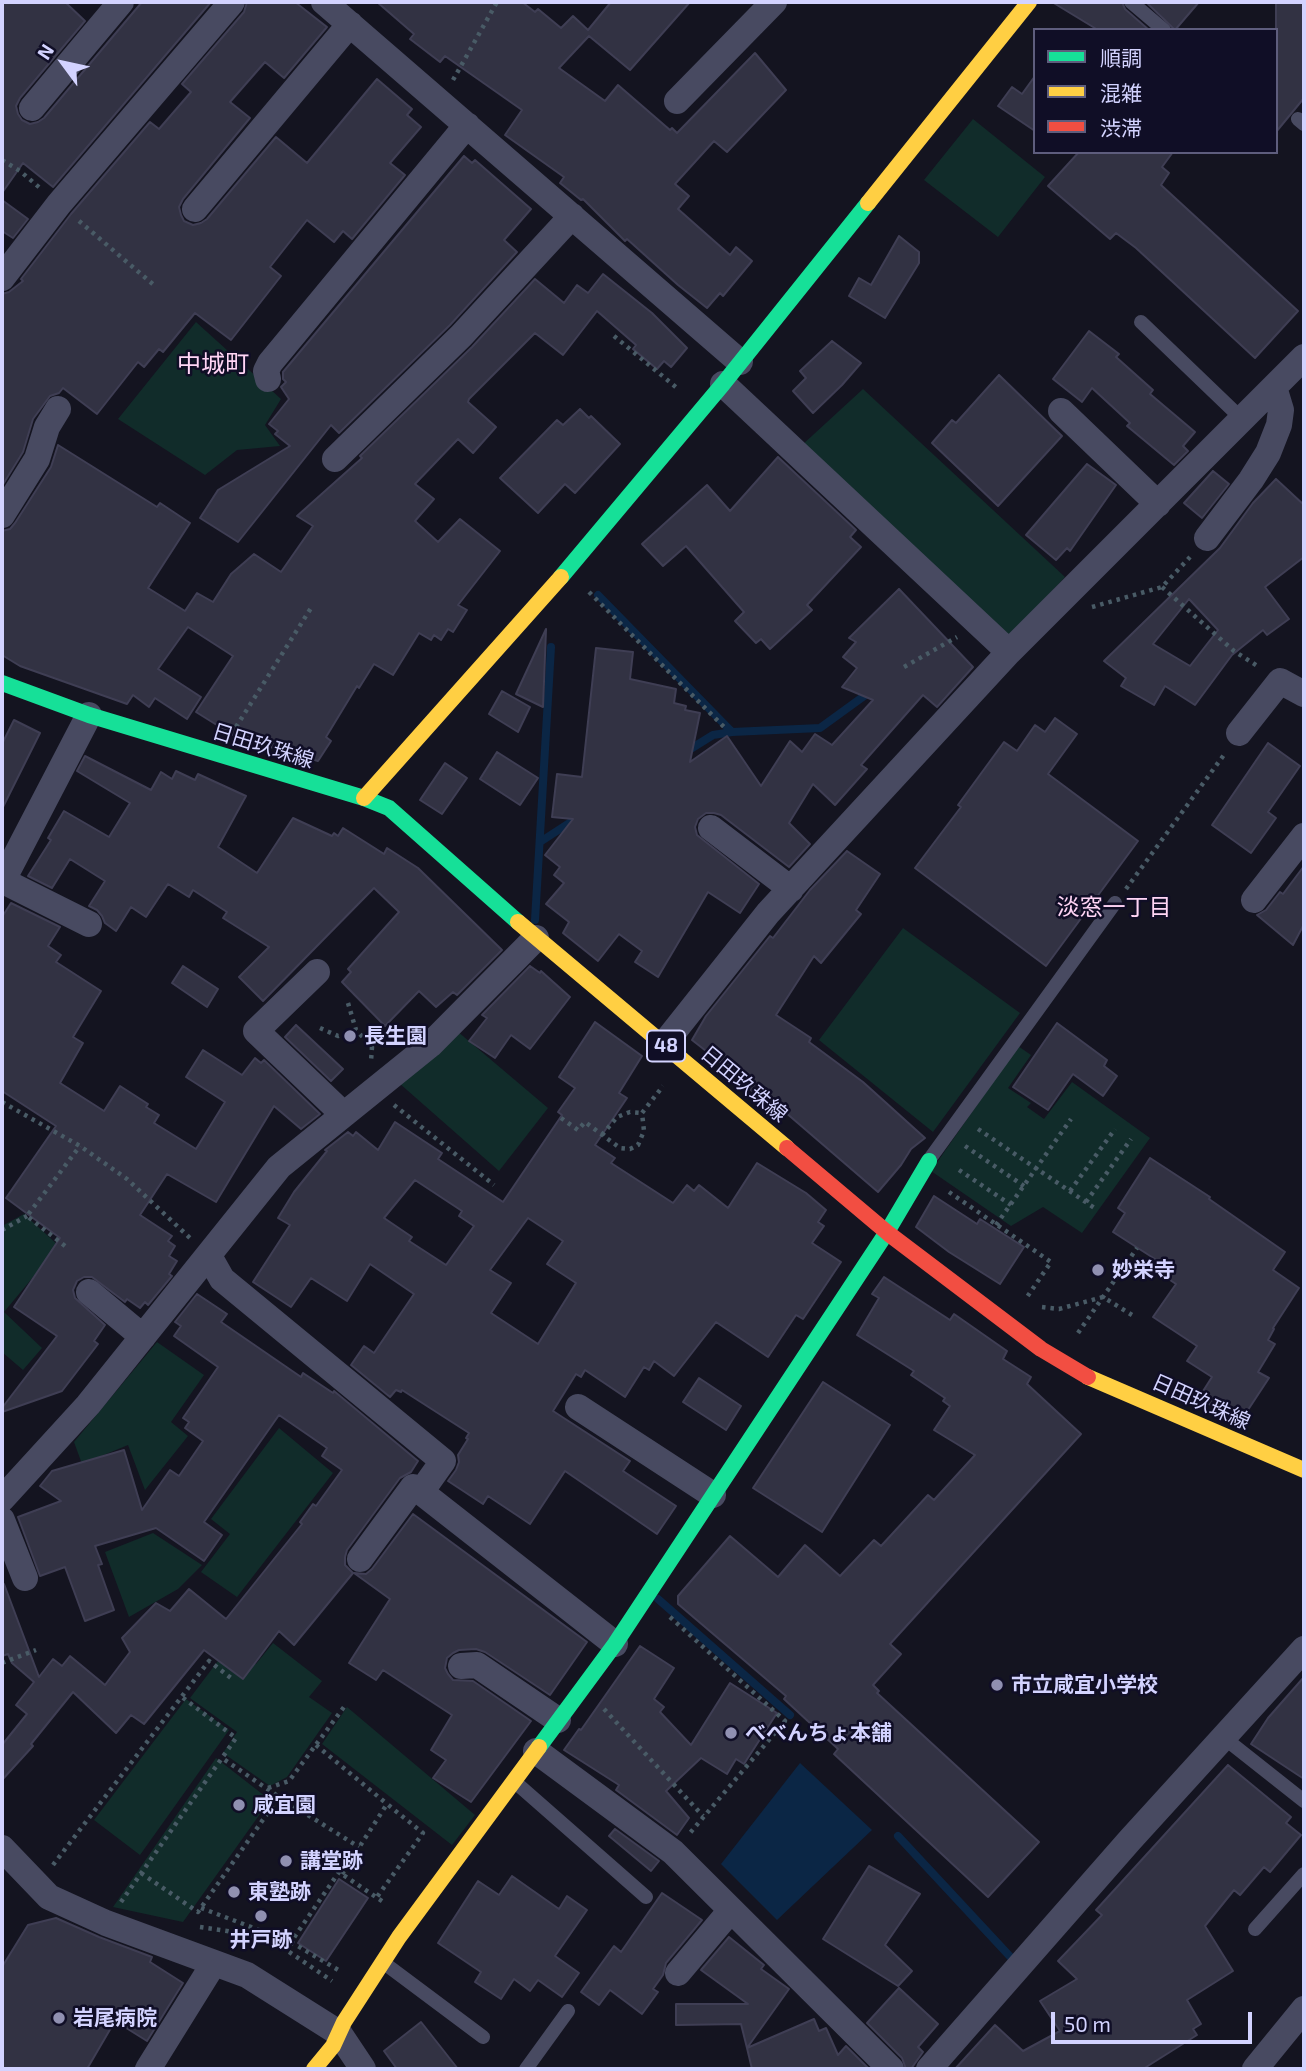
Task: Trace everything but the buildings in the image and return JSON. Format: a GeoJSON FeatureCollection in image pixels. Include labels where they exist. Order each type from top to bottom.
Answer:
{"type":"FeatureCollection","features":[{"type":"Feature","properties":{"kind":"street"},"geometry":{"type":"LineString","coordinates":[[32,108],[121,2]]}},
{"type":"Feature","properties":{"kind":"street"},"geometry":{"type":"LineString","coordinates":[[2,278],[59,204],[232,2]]}},
{"type":"Feature","properties":{"kind":"street"},"geometry":{"type":"LineString","coordinates":[[324,2],[740,362]]}},
{"type":"Feature","properties":{"kind":"street"},"geometry":{"type":"LineString","coordinates":[[677,101],[774,2]]}},
{"type":"Feature","properties":{"kind":"street"},"geometry":{"type":"LineString","coordinates":[[365,798],[564,574],[723,384],[1029,2]]}},
{"type":"Feature","properties":{"kind":"street"},"geometry":{"type":"LineString","coordinates":[[195,209],[350,24]]}},
{"type":"Feature","properties":{"kind":"street"},"geometry":{"type":"LineString","coordinates":[[268,379],[266,371],[270,363],[467,125]]}},
{"type":"Feature","properties":{"kind":"street"},"geometry":{"type":"LineString","coordinates":[[335,459],[461,335],[572,216]]}},
{"type":"Feature","properties":{"kind":"street"},"geometry":{"type":"LineString","coordinates":[[673,1052],[791,889],[1009,652],[1304,357]]}},
{"type":"Feature","properties":{"kind":"street"},"geometry":{"type":"LineString","coordinates":[[723,384],[1009,652]]}},
{"type":"Feature","properties":{"kind":"street"},"geometry":{"type":"LineString","coordinates":[[1208,538],[1268,453],[1279,425],[1281,410],[1274,387]]}},
{"type":"Feature","properties":{"kind":"street"},"geometry":{"type":"LineString","coordinates":[[2,515],[37,459],[47,428],[58,409]]}},
{"type":"Feature","properties":{"kind":"street"},"geometry":{"type":"LineString","coordinates":[[1060,411],[1158,504]]}},
{"type":"Feature","properties":{"kind":"street"},"geometry":{"type":"LineString","coordinates":[[1239,733],[1280,681],[1304,694]]}},
{"type":"Feature","properties":{"kind":"street","name":"日田玖珠線"},"geometry":{"type":"LineString","coordinates":[[2,683],[89,715],[389,807],[536,938],[887,1233],[1041,1349],[1078,1372],[1304,1470]]}},
{"type":"Feature","properties":{"kind":"street"},"geometry":{"type":"LineString","coordinates":[[89,715],[2,882],[89,924]]}},
{"type":"Feature","properties":{"kind":"street"},"geometry":{"type":"LineString","coordinates":[[711,828],[791,889]]}},
{"type":"Feature","properties":{"kind":"street"},"geometry":{"type":"LineString","coordinates":[[1254,900],[1304,836]]}},
{"type":"Feature","properties":{"kind":"street"},"geometry":{"type":"LineString","coordinates":[[2,1499],[88,1405],[279,1167],[372,1079],[430,1045],[536,938]]}},
{"type":"Feature","properties":{"kind":"street"},"geometry":{"type":"LineString","coordinates":[[317,972],[256,1031],[342,1113]]}},
{"type":"Feature","properties":{"kind":"street"},"geometry":{"type":"LineString","coordinates":[[314,2069],[333,2046],[383,1962],[615,1644],[887,1233],[925,1167]]}},
{"type":"Feature","properties":{"kind":"street"},"geometry":{"type":"LineString","coordinates":[[209,1255],[222,1279],[443,1461],[421,1492]]}},
{"type":"Feature","properties":{"kind":"street"},"geometry":{"type":"LineString","coordinates":[[89,1292],[143,1337]]}},
{"type":"Feature","properties":{"kind":"street"},"geometry":{"type":"LineString","coordinates":[[578,1407],[713,1495]]}},
{"type":"Feature","properties":{"kind":"street"},"geometry":{"type":"LineString","coordinates":[[360,1559],[413,1487],[615,1644]]}},
{"type":"Feature","properties":{"kind":"street"},"geometry":{"type":"LineString","coordinates":[[2,1520],[25,1578]]}},
{"type":"Feature","properties":{"kind":"street"},"geometry":{"type":"LineString","coordinates":[[929,2069],[1304,1649]]}},
{"type":"Feature","properties":{"kind":"street"},"geometry":{"type":"LineString","coordinates":[[461,1666],[477,1665],[558,1720]]}},
{"type":"Feature","properties":{"kind":"street"},"geometry":{"type":"LineString","coordinates":[[536,1751],[673,1853],[891,2069]]}},
{"type":"Feature","properties":{"kind":"street"},"geometry":{"type":"LineString","coordinates":[[2,1848],[49,1897],[106,1923],[247,1975],[339,2033],[363,2069]]}},
{"type":"Feature","properties":{"kind":"street"},"geometry":{"type":"LineString","coordinates":[[677,1973],[731,1910]]}},
{"type":"Feature","properties":{"kind":"street"},"geometry":{"type":"LineString","coordinates":[[148,2068],[214,1963]]}},
{"type":"Feature","properties":{"kind":"street"},"geometry":{"type":"LineString","coordinates":[[1255,2069],[1304,2009]]}},
{"type":"Feature","properties":{"kind":"lane"},"geometry":{"type":"LineString","coordinates":[[1131,2],[1162,28]]}},
{"type":"Feature","properties":{"kind":"lane"},"geometry":{"type":"LineString","coordinates":[[1141,322],[1242,419]]}},
{"type":"Feature","properties":{"kind":"lane"},"geometry":{"type":"LineString","coordinates":[[925,1167],[1115,904]]}},
{"type":"Feature","properties":{"kind":"lane"},"geometry":{"type":"LineString","coordinates":[[1223,1737],[1304,1801]]}},
{"type":"Feature","properties":{"kind":"lane"},"geometry":{"type":"LineString","coordinates":[[514,1781],[646,1897]]}},
{"type":"Feature","properties":{"kind":"lane"},"geometry":{"type":"LineString","coordinates":[[1255,1929],[1304,1874]]}},
{"type":"Feature","properties":{"kind":"lane"},"geometry":{"type":"LineString","coordinates":[[383,1962],[483,2037]]}},
{"type":"Feature","properties":{"kind":"lane"},"geometry":{"type":"LineString","coordinates":[[526,2069],[568,2011]]}},
{"type":"Feature","properties":{"kind":"path"},"geometry":{"type":"LineString","coordinates":[[440,102],[497,2]]}},
{"type":"Feature","properties":{"kind":"path"},"geometry":{"type":"LineString","coordinates":[[2,160],[20,171],[155,286]]}},
{"type":"Feature","properties":{"kind":"path"},"geometry":{"type":"LineString","coordinates":[[614,336],[681,391]]}},
{"type":"Feature","properties":{"kind":"path"},"geometry":{"type":"LineString","coordinates":[[1089,607],[1162,587],[1208,538]]}},
{"type":"Feature","properties":{"kind":"path"},"geometry":{"type":"LineString","coordinates":[[1162,587],[1234,651],[1280,681]]}},
{"type":"Feature","properties":{"kind":"path"},"geometry":{"type":"LineString","coordinates":[[586,589],[724,727]]}},
{"type":"Feature","properties":{"kind":"path"},"geometry":{"type":"LineString","coordinates":[[219,754],[311,608]]}},
{"type":"Feature","properties":{"kind":"path"},"geometry":{"type":"LineString","coordinates":[[904,667],[957,637],[985,630]]}},
{"type":"Feature","properties":{"kind":"path"},"geometry":{"type":"LineString","coordinates":[[1115,904],[1239,733]]}},
{"type":"Feature","properties":{"kind":"path"},"geometry":{"type":"LineString","coordinates":[[348,1003],[356,1030],[372,1047],[372,1079],[494,1185]]}},
{"type":"Feature","properties":{"kind":"path"},"geometry":{"type":"LineString","coordinates":[[320,1028],[338,1036],[356,1030]]}},
{"type":"Feature","properties":{"kind":"path"},"geometry":{"type":"LineString","coordinates":[[561,1118],[578,1130],[585,1122],[626,1149],[638,1145],[644,1131],[642,1113],[673,1052]]}},
{"type":"Feature","properties":{"kind":"path"},"geometry":{"type":"LineString","coordinates":[[2,1102],[80,1146],[127,1179],[209,1255]]}},
{"type":"Feature","properties":{"kind":"path"},"geometry":{"type":"LineString","coordinates":[[602,1135],[617,1117],[630,1112],[642,1113]]}},
{"type":"Feature","properties":{"kind":"path"},"geometry":{"type":"LineString","coordinates":[[996,1225],[1071,1119]]}},
{"type":"Feature","properties":{"kind":"path"},"geometry":{"type":"LineString","coordinates":[[978,1129],[1096,1209]]}},
{"type":"Feature","properties":{"kind":"path"},"geometry":{"type":"LineString","coordinates":[[1070,1191],[1115,1129]]}},
{"type":"Feature","properties":{"kind":"path"},"geometry":{"type":"LineString","coordinates":[[1086,1202],[1131,1139]]}},
{"type":"Feature","properties":{"kind":"path"},"geometry":{"type":"LineString","coordinates":[[2,1230],[27,1216],[80,1146]]}},
{"type":"Feature","properties":{"kind":"path"},"geometry":{"type":"LineString","coordinates":[[965,1146],[1024,1186]]}},
{"type":"Feature","properties":{"kind":"path"},"geometry":{"type":"LineString","coordinates":[[952,1165],[1011,1205]]}},
{"type":"Feature","properties":{"kind":"path"},"geometry":{"type":"LineString","coordinates":[[925,1167],[996,1225],[1051,1262],[1009,1324]]}},
{"type":"Feature","properties":{"kind":"path"},"geometry":{"type":"LineString","coordinates":[[27,1216],[65,1246]]}},
{"type":"Feature","properties":{"kind":"path"},"geometry":{"type":"LineString","coordinates":[[1059,1360],[1137,1248]]}},
{"type":"Feature","properties":{"kind":"path"},"geometry":{"type":"LineString","coordinates":[[1027,1297],[1043,1307],[1059,1309],[1103,1297],[1132,1315]]}},
{"type":"Feature","properties":{"kind":"path"},"geometry":{"type":"LineString","coordinates":[[647,1595],[785,1721],[673,1853]]}},
{"type":"Feature","properties":{"kind":"path"},"geometry":{"type":"LineString","coordinates":[[2,1663],[36,1650]]}},
{"type":"Feature","properties":{"kind":"path"},"geometry":{"type":"LineString","coordinates":[[37,1885],[209,1661],[231,1678]]}},
{"type":"Feature","properties":{"kind":"path"},"geometry":{"type":"LineString","coordinates":[[584,1687],[704,1816]]}},
{"type":"Feature","properties":{"kind":"path"},"geometry":{"type":"LineString","coordinates":[[106,1923],[236,1738],[182,1697]]}},
{"type":"Feature","properties":{"kind":"path"},"geometry":{"type":"LineString","coordinates":[[267,1788],[289,1782],[344,1707]]}},
{"type":"Feature","properties":{"kind":"path"},"geometry":{"type":"LineString","coordinates":[[316,1745],[423,1833],[377,1897]]}},
{"type":"Feature","properties":{"kind":"path"},"geometry":{"type":"LineString","coordinates":[[222,1758],[359,1847]]}},
{"type":"Feature","properties":{"kind":"path"},"geometry":{"type":"LineString","coordinates":[[141,1873],[198,1912],[279,1797]]}},
{"type":"Feature","properties":{"kind":"path"},"geometry":{"type":"LineString","coordinates":[[342,1874],[387,1804]]}},
{"type":"Feature","properties":{"kind":"path"},"geometry":{"type":"LineString","coordinates":[[291,1942],[339,1872],[386,1903],[379,1913]]}},
{"type":"Feature","properties":{"kind":"path"},"geometry":{"type":"LineString","coordinates":[[201,1908],[291,1942],[339,1972],[345,1962]]}},
{"type":"Feature","properties":{"kind":"green space"},"geometry":{"type":"Polygon","coordinates":[[[973,119],[1045,177],[998,237],[924,180],[973,119]]]}},
{"type":"Feature","properties":{"kind":"green space"},"geometry":{"type":"Polygon","coordinates":[[[196,322],[281,399],[265,425],[280,446],[237,450],[205,475],[118,419],[196,322]]]}},
{"type":"Feature","properties":{"kind":"green space"},"geometry":{"type":"Polygon","coordinates":[[[863,389],[1065,577],[1009,638],[801,446],[863,389]]]}},
{"type":"Feature","properties":{"kind":"green space"},"geometry":{"type":"Polygon","coordinates":[[[903,928],[1020,1013],[933,1132],[819,1040],[903,928]]]}},
{"type":"Feature","properties":{"kind":"green space"},"geometry":{"type":"Polygon","coordinates":[[[457,1031],[548,1108],[499,1171],[399,1083],[457,1031]]]}},
{"type":"Feature","properties":{"kind":"green space"},"geometry":{"type":"Polygon","coordinates":[[[1018,1046],[1031,1055],[1008,1088],[1031,1103],[1027,1107],[1044,1119],[1072,1082],[1150,1138],[1082,1233],[1043,1207],[1011,1226],[931,1171],[1018,1046]]]}},
{"type":"Feature","properties":{"kind":"green space"},"geometry":{"type":"Polygon","coordinates":[[[24,1214],[59,1246],[4,1312],[42,1348],[23,1370],[2,1352],[2,1226],[24,1214]]]}},
{"type":"Feature","properties":{"kind":"green space"},"geometry":{"type":"Polygon","coordinates":[[[157,1342],[204,1375],[171,1422],[188,1436],[145,1490],[128,1445],[82,1464],[74,1442],[157,1342]]]}},
{"type":"Feature","properties":{"kind":"green space"},"geometry":{"type":"Polygon","coordinates":[[[279,1428],[333,1473],[237,1597],[201,1572],[230,1534],[211,1519],[279,1428]]]}},
{"type":"Feature","properties":{"kind":"green space"},"geometry":{"type":"Polygon","coordinates":[[[153,1533],[202,1565],[178,1589],[129,1617],[105,1552],[153,1533]]]}},
{"type":"Feature","properties":{"kind":"green space"},"geometry":{"type":"Polygon","coordinates":[[[273,1643],[322,1681],[309,1697],[332,1713],[287,1777],[270,1786],[223,1753],[237,1732],[190,1698],[230,1645],[256,1664],[273,1643]]]}},
{"type":"Feature","properties":{"kind":"green space"},"geometry":{"type":"Polygon","coordinates":[[[186,1699],[229,1730],[140,1855],[94,1820],[186,1699]]]}},
{"type":"Feature","properties":{"kind":"green space"},"geometry":{"type":"Polygon","coordinates":[[[347,1707],[475,1815],[452,1845],[322,1744],[347,1707]]]}},
{"type":"Feature","properties":{"kind":"green space"},"geometry":{"type":"Polygon","coordinates":[[[216,1758],[270,1800],[183,1922],[113,1907],[216,1758]]]}},
{"type":"Feature","properties":{"kind":"water"},"geometry":{"type":"Polygon","coordinates":[[[800,1763],[872,1830],[777,1920],[721,1864],[800,1763]]]}},
{"type":"Feature","properties":{"kind":"waterway"},"geometry":{"type":"LineString","coordinates":[[598,595],[732,732],[820,728],[871,691]]}},
{"type":"Feature","properties":{"kind":"waterway"},"geometry":{"type":"LineString","coordinates":[[535,920],[551,647]]}},
{"type":"Feature","properties":{"kind":"waterway"},"geometry":{"type":"LineString","coordinates":[[684,753],[713,735],[732,732]]}},
{"type":"Feature","properties":{"kind":"waterway"},"geometry":{"type":"LineString","coordinates":[[540,842],[580,816]]}},
{"type":"Feature","properties":{"kind":"waterway"},"geometry":{"type":"LineString","coordinates":[[658,1599],[790,1715]]}},
{"type":"Feature","properties":{"kind":"waterway"},"geometry":{"type":"LineString","coordinates":[[898,1836],[1017,1964]]}},
{"type":"Feature","properties":{"kind":"traffic: fast"},"geometry":{"type":"LineString","coordinates":[[561,577],[723,384],[868,203]]}},
{"type":"Feature","properties":{"kind":"traffic: fast"},"geometry":{"type":"LineString","coordinates":[[2,683],[89,715],[364,798],[389,808],[518,922]]}},
{"type":"Feature","properties":{"kind":"traffic: fast"},"geometry":{"type":"LineString","coordinates":[[539,1747],[615,1644],[887,1232],[929,1161]]}},
{"type":"Feature","properties":{"kind":"traffic: slow"},"geometry":{"type":"LineString","coordinates":[[868,203],[1029,2]]}},
{"type":"Feature","properties":{"kind":"traffic: slow"},"geometry":{"type":"LineString","coordinates":[[364,798],[561,577]]}},
{"type":"Feature","properties":{"kind":"traffic: slow"},"geometry":{"type":"LineString","coordinates":[[518,922],[787,1148]]}},
{"type":"Feature","properties":{"kind":"traffic: slow"},"geometry":{"type":"LineString","coordinates":[[1088,1377],[1304,1470]]}},
{"type":"Feature","properties":{"kind":"traffic: slow"},"geometry":{"type":"LineString","coordinates":[[314,2069],[333,2046],[344,2022],[399,1937],[539,1747]]}},
{"type":"Feature","properties":{"kind":"traffic: jam"},"geometry":{"type":"LineString","coordinates":[[787,1148],[889,1234],[1041,1349],[1088,1377]]}},
{"type":"Feature","properties":{"kind":"place","name":"長生園"},"geometry":{"type":"Point","coordinates":[350,1036]}},
{"type":"Feature","properties":{"kind":"place","name":"妙栄寺"},"geometry":{"type":"Point","coordinates":[1098,1270]}},
{"type":"Feature","properties":{"kind":"place","name":"市立咸宜小学校"},"geometry":{"type":"Point","coordinates":[997,1685]}},
{"type":"Feature","properties":{"kind":"place","name":"べべんちょ本舗"},"geometry":{"type":"Point","coordinates":[731,1733]}},
{"type":"Feature","properties":{"kind":"place","name":"咸宜園"},"geometry":{"type":"Point","coordinates":[239,1805]}},
{"type":"Feature","properties":{"kind":"place","name":"講堂跡"},"geometry":{"type":"Point","coordinates":[286,1861]}},
{"type":"Feature","properties":{"kind":"place","name":"東塾跡"},"geometry":{"type":"Point","coordinates":[234,1892]}},
{"type":"Feature","properties":{"kind":"place","name":"井戸跡"},"geometry":{"type":"Point","coordinates":[261,1916]}},
{"type":"Feature","properties":{"kind":"place","name":"岩尾病院"},"geometry":{"type":"Point","coordinates":[59,2018]}},
{"type":"Feature","properties":{"kind":"district","name":"中城町"},"geometry":{"type":"Point","coordinates":[213,364]}},
{"type":"Feature","properties":{"kind":"district","name":"淡窓一丁目"},"geometry":{"type":"Point","coordinates":[1114,907]}}]}
